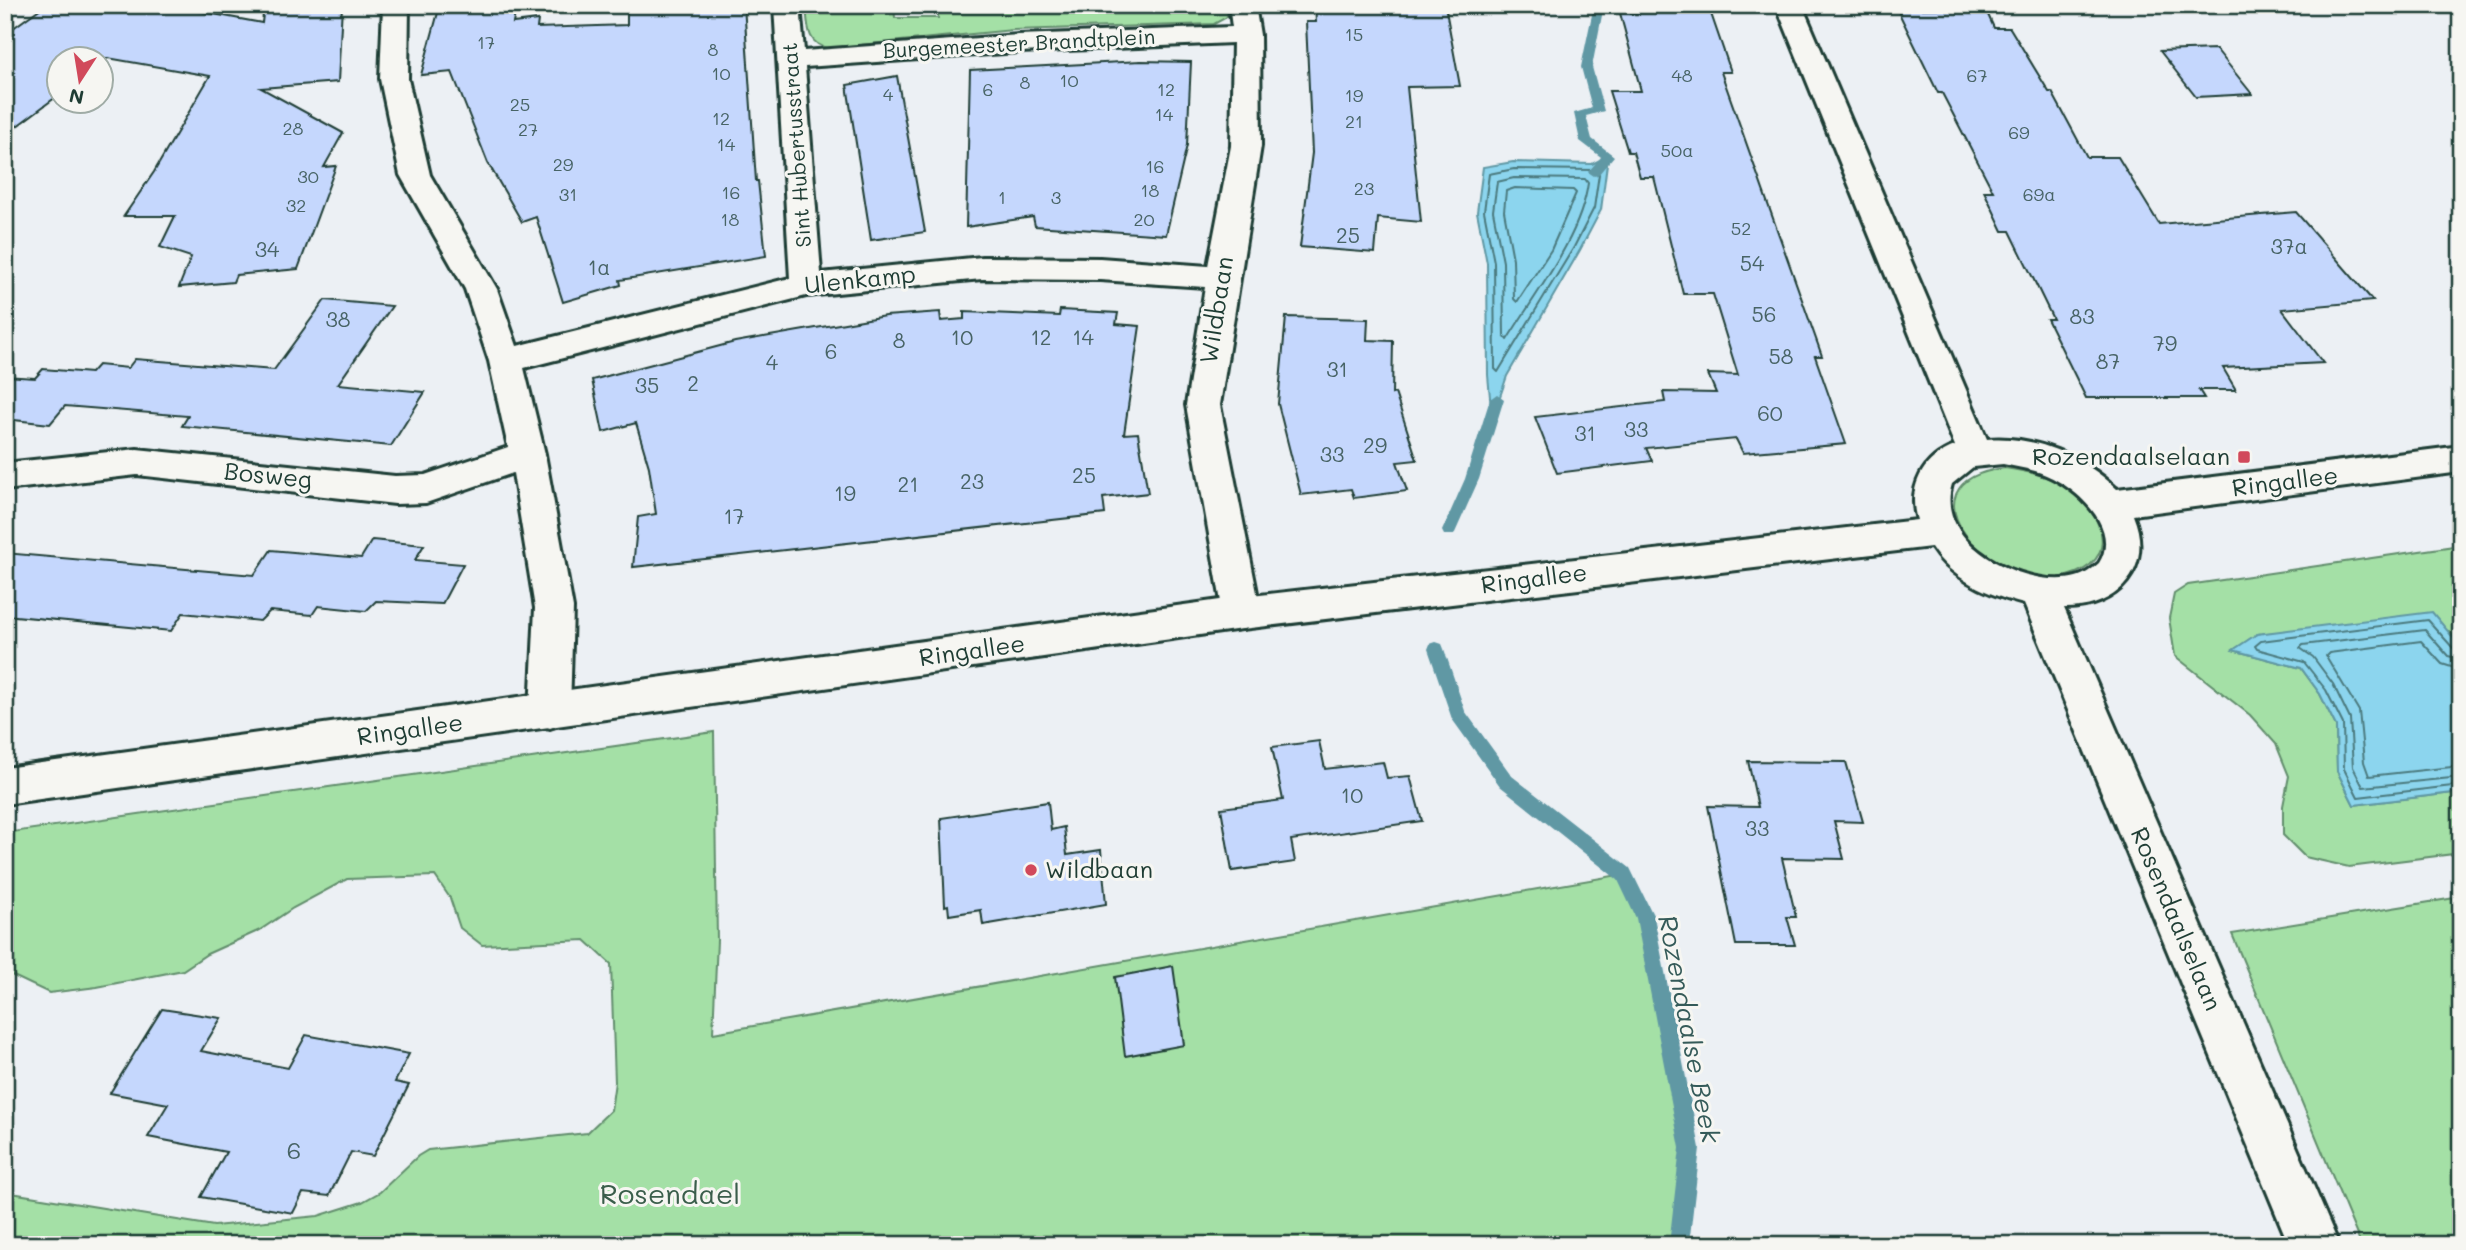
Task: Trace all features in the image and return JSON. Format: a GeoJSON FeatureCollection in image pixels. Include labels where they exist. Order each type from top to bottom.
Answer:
{"type":"FeatureCollection","features":[{"type":"Feature","properties":{"kind":"street"},"geometry":{"type":"LineString","coordinates":[[396,5],[394,79],[415,176],[481,289],[506,361],[527,454],[554,608],[550,711]]}},
{"type":"Feature","properties":{"kind":"street","name":"Sint Hubertusstraat"},"geometry":{"type":"LineString","coordinates":[[787,5],[806,285]]}},
{"type":"Feature","properties":{"kind":"street"},"geometry":{"type":"LineString","coordinates":[[1789,5],[1975,453]]}},
{"type":"Feature","properties":{"kind":"street","name":"Burgemeester Brandtplein"},"geometry":{"type":"LineString","coordinates":[[791,60],[915,48],[1073,38],[1245,20]]}},
{"type":"Feature","properties":{"kind":"street","name":"Wildbaan"},"geometry":{"type":"LineString","coordinates":[[1242,613],[1203,405],[1246,146],[1245,20]]}},
{"type":"Feature","properties":{"kind":"street","name":"Ulenkamp"},"geometry":{"type":"LineString","coordinates":[[506,361],[643,324],[806,285],[982,268],[1100,269],[1222,278]]}},
{"type":"Feature","properties":{"kind":"street"},"geometry":{"type":"LineString","coordinates":[[2003,451],[2032,455],[2062,467],[2089,484],[2110,505],[2124,533],[2123,560],[2107,582],[2077,593],[2038,593],[2008,585],[1980,571],[1957,553],[1940,532],[1932,515],[1930,498],[1934,482],[1943,469],[1957,459],[1975,453],[2003,451]]}},
{"type":"Feature","properties":{"kind":"street","name":"Bosweg"},"geometry":{"type":"LineString","coordinates":[[5,477],[137,462],[395,490],[426,489],[527,454]]}},
{"type":"Feature","properties":{"kind":"street","name":"Ringallee"},"geometry":{"type":"LineString","coordinates":[[2110,505],[2461,459]]}},
{"type":"Feature","properties":{"kind":"street","name":"Ringallee"},"geometry":{"type":"LineString","coordinates":[[5,786],[1242,613],[1940,532]]}},
{"type":"Feature","properties":{"kind":"street","name":"Rosendaalselaan"},"geometry":{"type":"LineString","coordinates":[[2038,593],[2314,1245]]}},
{"type":"Feature","properties":{"kind":"path"},"geometry":{"type":"LineString","coordinates":[[366,1245],[463,1245]]}},
{"type":"Feature","properties":{"kind":"green space"},"geometry":{"type":"Polygon","coordinates":[[[806,5],[894,5],[895,18],[938,18],[938,5],[960,9],[970,5],[1096,5],[1107,9],[1116,5],[1228,5],[1227,17],[1214,24],[1013,30],[829,48],[821,46],[812,38],[806,5]]]}},
{"type":"Feature","properties":{"kind":"green space"},"geometry":{"type":"Polygon","coordinates":[[[2005,468],[2051,479],[2078,497],[2089,509],[2101,535],[2101,548],[2096,559],[2085,569],[2067,576],[2039,578],[2010,570],[1985,555],[1966,535],[1955,514],[1956,494],[1972,478],[2005,468]]]}},
{"type":"Feature","properties":{"kind":"green space"},"geometry":{"type":"Polygon","coordinates":[[[2461,545],[2461,647],[2449,631],[2339,626],[2258,634],[2233,650],[2301,668],[2320,694],[2336,726],[2337,771],[2354,805],[2461,792],[2461,853],[2349,867],[2305,857],[2283,835],[2283,806],[2289,776],[2276,744],[2250,715],[2175,656],[2169,618],[2174,594],[2188,585],[2461,545]]]}},
{"type":"Feature","properties":{"kind":"green space","name":"Rosendael"},"geometry":{"type":"Polygon","coordinates":[[[714,732],[717,940],[713,1033],[1624,874],[1645,917],[1690,1148],[1679,1245],[5,1245],[5,1192],[214,1226],[318,1216],[362,1202],[380,1192],[428,1150],[587,1133],[611,1110],[615,1082],[611,964],[585,940],[482,945],[460,928],[450,898],[435,876],[347,879],[293,908],[260,930],[207,954],[183,970],[97,987],[49,993],[5,972],[5,833],[714,732]]]}},
{"type":"Feature","properties":{"kind":"green space"},"geometry":{"type":"Polygon","coordinates":[[[2461,897],[2461,1245],[2361,1245],[2232,934],[2461,897]]]}},
{"type":"Feature","properties":{"kind":"water"},"geometry":{"type":"Polygon","coordinates":[[[1608,156],[1601,210],[1507,376],[1492,420],[1488,375],[1487,263],[1477,212],[1483,167],[1513,162],[1592,164],[1608,156]]]}},
{"type":"Feature","properties":{"kind":"water"},"geometry":{"type":"Polygon","coordinates":[[[2432,612],[2461,647],[2461,792],[2354,805],[2337,771],[2336,726],[2320,694],[2301,668],[2233,650],[2257,634],[2432,612]]]}},
{"type":"Feature","properties":{"kind":"building"},"geometry":{"type":"Polygon","coordinates":[[[45,5],[165,5],[262,23],[264,5],[342,5],[338,82],[261,88],[343,133],[324,167],[336,166],[298,269],[236,275],[233,282],[179,287],[191,257],[160,247],[175,216],[124,216],[154,172],[210,76],[116,59],[116,46],[46,46],[46,104],[5,135],[5,34],[45,5]]]}},
{"type":"Feature","properties":{"kind":"building"},"geometry":{"type":"Polygon","coordinates":[[[440,5],[517,5],[513,23],[538,20],[537,28],[627,25],[627,5],[744,5],[756,181],[766,256],[620,280],[621,285],[563,302],[536,217],[522,222],[488,163],[452,72],[421,75],[440,5]]]}},
{"type":"Feature","properties":{"kind":"building"},"geometry":{"type":"Polygon","coordinates":[[[1315,5],[1445,5],[1460,86],[1407,87],[1421,222],[1378,218],[1375,253],[1300,247],[1312,153],[1306,22],[1316,22],[1315,5]]]}},
{"type":"Feature","properties":{"kind":"building"},"geometry":{"type":"Polygon","coordinates":[[[1659,5],[1708,5],[1731,72],[1721,72],[1822,356],[1815,356],[1846,444],[1743,453],[1736,439],[1646,448],[1652,461],[1557,473],[1535,417],[1665,402],[1663,392],[1716,393],[1708,374],[1738,375],[1713,294],[1683,294],[1654,177],[1640,177],[1633,152],[1628,152],[1609,91],[1641,91],[1620,13],[1661,12],[1659,5]]]}},
{"type":"Feature","properties":{"kind":"building"},"geometry":{"type":"Polygon","coordinates":[[[1985,8],[1994,28],[2010,28],[2049,92],[2052,92],[2087,157],[2118,157],[2159,224],[2296,212],[2373,301],[2282,309],[2323,363],[2223,368],[2236,390],[2199,390],[2204,398],[2086,398],[2047,319],[2053,319],[2010,231],[2003,231],[1984,191],[1993,191],[1942,93],[1938,93],[1897,9],[1985,8]]]}},
{"type":"Feature","properties":{"kind":"building"},"geometry":{"type":"Polygon","coordinates":[[[2216,49],[2252,94],[2196,97],[2160,51],[2216,49]]]}},
{"type":"Feature","properties":{"kind":"building"},"geometry":{"type":"Polygon","coordinates":[[[1141,61],[1191,62],[1187,145],[1166,235],[1035,226],[1033,217],[966,227],[970,70],[1141,61]]]}},
{"type":"Feature","properties":{"kind":"building"},"geometry":{"type":"Polygon","coordinates":[[[897,76],[925,232],[871,240],[847,85],[897,76]]]}},
{"type":"Feature","properties":{"kind":"building"},"geometry":{"type":"Polygon","coordinates":[[[325,300],[392,306],[338,384],[425,392],[391,446],[182,426],[188,416],[65,406],[50,424],[5,419],[5,376],[35,378],[43,369],[91,373],[98,365],[128,368],[135,359],[274,370],[325,300]]]}},
{"type":"Feature","properties":{"kind":"building"},"geometry":{"type":"Polygon","coordinates":[[[1060,310],[1118,313],[1116,324],[1140,326],[1124,434],[1138,433],[1148,493],[1103,498],[1105,514],[633,567],[638,517],[656,514],[649,467],[636,423],[603,432],[592,380],[735,342],[885,316],[940,312],[941,321],[964,319],[964,312],[1059,316],[1060,310]]]}},
{"type":"Feature","properties":{"kind":"building"},"geometry":{"type":"Polygon","coordinates":[[[1286,317],[1368,319],[1367,340],[1393,341],[1392,394],[1395,393],[1417,460],[1397,462],[1407,491],[1354,498],[1351,489],[1301,495],[1278,404],[1286,317]]]}},
{"type":"Feature","properties":{"kind":"building"},"geometry":{"type":"Polygon","coordinates":[[[372,540],[424,545],[415,560],[463,564],[442,604],[376,601],[366,611],[318,606],[312,615],[270,611],[260,621],[183,613],[171,631],[5,615],[5,553],[254,575],[271,550],[361,558],[372,540]]]}},
{"type":"Feature","properties":{"kind":"building"},"geometry":{"type":"Polygon","coordinates":[[[1319,741],[1325,769],[1383,762],[1387,778],[1410,776],[1422,821],[1291,840],[1295,862],[1232,871],[1221,808],[1283,800],[1272,747],[1319,741]]]}},
{"type":"Feature","properties":{"kind":"building"},"geometry":{"type":"Polygon","coordinates":[[[1748,761],[1846,762],[1863,822],[1834,821],[1844,859],[1782,858],[1796,917],[1787,917],[1795,945],[1736,945],[1708,806],[1758,807],[1748,761]]]}},
{"type":"Feature","properties":{"kind":"building","name":"Wildbaan"},"geometry":{"type":"Polygon","coordinates":[[[1048,802],[1051,830],[1064,827],[1067,855],[1101,850],[1106,904],[983,925],[981,910],[949,915],[948,905],[945,906],[941,818],[1048,802]]]}},
{"type":"Feature","properties":{"kind":"building"},"geometry":{"type":"Polygon","coordinates":[[[1173,966],[1184,1045],[1125,1056],[1115,977],[1173,966]]]}},
{"type":"Feature","properties":{"kind":"building"},"geometry":{"type":"Polygon","coordinates":[[[162,1009],[221,1018],[201,1051],[288,1068],[306,1035],[409,1054],[395,1082],[409,1085],[373,1156],[351,1152],[329,1196],[303,1193],[293,1213],[201,1197],[226,1152],[148,1137],[168,1104],[110,1093],[162,1009]]]}},
{"type":"Feature","properties":{"kind":"waterway","name":"Rozendaalse Beek"},"geometry":{"type":"LineString","coordinates":[[1594,172],[1608,156],[1586,141],[1580,113],[1598,111],[1597,98],[1588,78],[1587,67],[1599,5]]}},
{"type":"Feature","properties":{"kind":"waterway","name":"Rozendaalse Beek"},"geometry":{"type":"LineString","coordinates":[[1449,531],[1472,479],[1497,399]]}},
{"type":"Feature","properties":{"kind":"waterway","name":"Rozendaalse Beek"},"geometry":{"type":"LineString","coordinates":[[1436,649],[1458,714],[1506,781],[1624,874],[1645,917],[1690,1148],[1679,1245]]}},
{"type":"Feature","properties":{"kind":"place","name":"Rozendaalselaan"},"geometry":{"type":"Point","coordinates":[2244,457]}},
{"type":"Feature","properties":{"kind":"place","name":"Wildbaan"},"geometry":{"type":"Point","coordinates":[1031,870]}}]}
